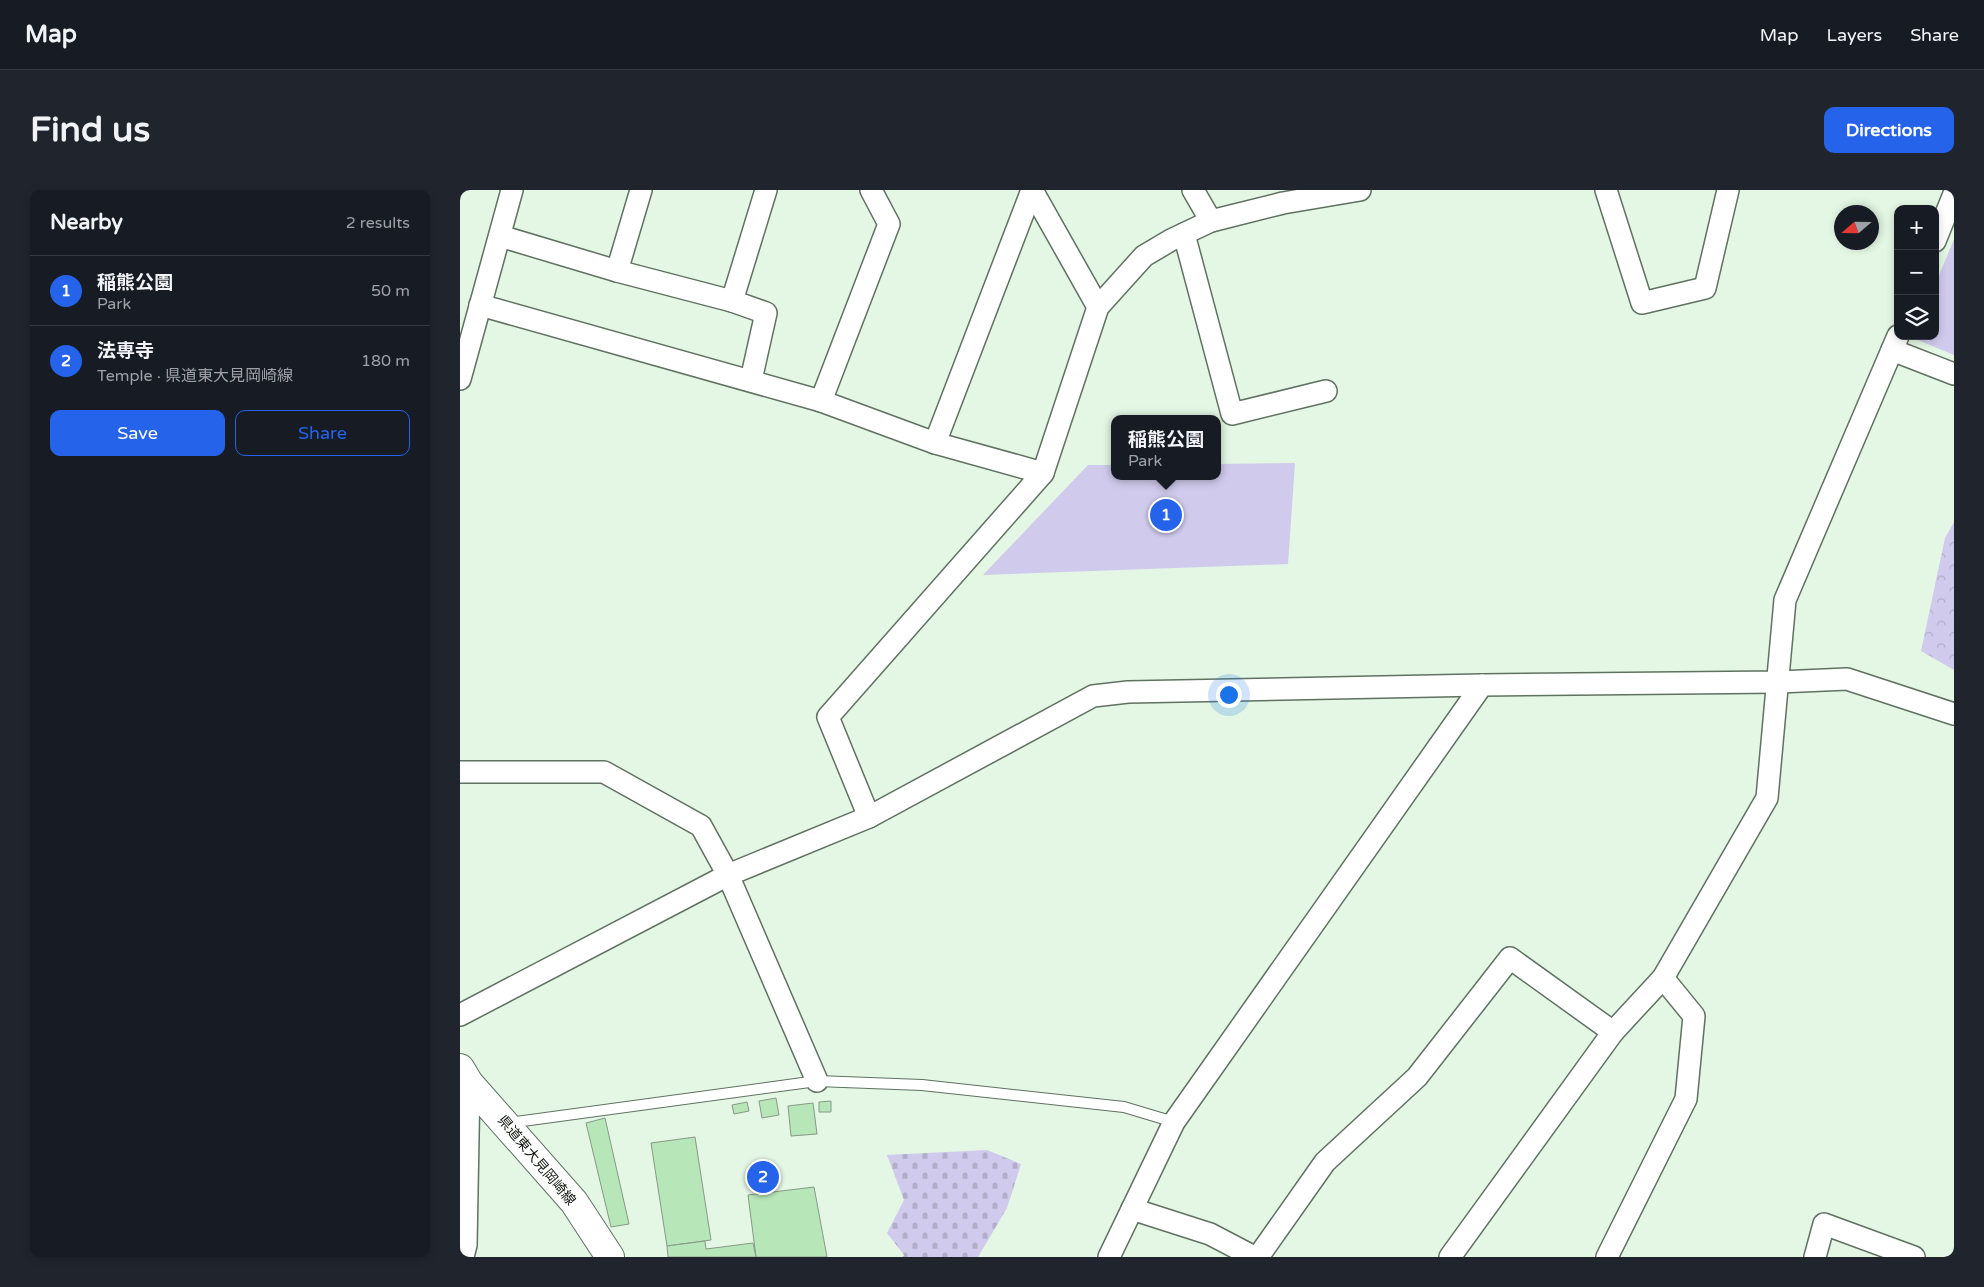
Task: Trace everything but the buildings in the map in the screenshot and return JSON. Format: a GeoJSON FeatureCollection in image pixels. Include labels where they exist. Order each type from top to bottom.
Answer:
{"type":"FeatureCollection","features":[{"type":"Feature","properties":{"kind":"main road","name":"県道東大見岡崎線"},"geometry":{"type":"LineString","coordinates":[[465,1075],[574,1202],[610,1257]]}},
{"type":"Feature","properties":{"kind":"street"},"geometry":{"type":"LineString","coordinates":[[460,379],[512,190]]}},
{"type":"Feature","properties":{"kind":"street"},"geometry":{"type":"LineString","coordinates":[[617,271],[641,190]]}},
{"type":"Feature","properties":{"kind":"street"},"geometry":{"type":"LineString","coordinates":[[732,301],[766,190]]}},
{"type":"Feature","properties":{"kind":"street"},"geometry":{"type":"LineString","coordinates":[[821,401],[889,224],[871,190]]}},
{"type":"Feature","properties":{"kind":"street"},"geometry":{"type":"LineString","coordinates":[[935,442],[1032,190]]}},
{"type":"Feature","properties":{"kind":"street"},"geometry":{"type":"LineString","coordinates":[[1032,190],[1098,307]]}},
{"type":"Feature","properties":{"kind":"street"},"geometry":{"type":"LineString","coordinates":[[1193,190],[1211,221]]}},
{"type":"Feature","properties":{"kind":"street"},"geometry":{"type":"LineString","coordinates":[[869,817],[828,718],[1043,474],[1098,307],[1144,256],[1211,221],[1279,197],[1360,190]]}},
{"type":"Feature","properties":{"kind":"street"},"geometry":{"type":"LineString","coordinates":[[1606,190],[1642,302],[1705,288],[1728,190]]}},
{"type":"Feature","properties":{"kind":"street"},"geometry":{"type":"LineString","coordinates":[[1939,231],[1954,194]]}},
{"type":"Feature","properties":{"kind":"street"},"geometry":{"type":"LineString","coordinates":[[1184,234],[1232,414],[1326,391]]}},
{"type":"Feature","properties":{"kind":"street"},"geometry":{"type":"LineString","coordinates":[[500,236],[617,271],[732,301],[766,313],[752,380]]}},
{"type":"Feature","properties":{"kind":"street"},"geometry":{"type":"LineString","coordinates":[[480,305],[752,380],[821,401],[935,442],[1043,474]]}},
{"type":"Feature","properties":{"kind":"street"},"geometry":{"type":"LineString","coordinates":[[1450,1257],[1614,1032],[1663,978],[1767,798],[1785,600],[1895,343],[1954,374]]}},
{"type":"Feature","properties":{"kind":"street"},"geometry":{"type":"LineString","coordinates":[[460,1014],[728,875],[869,817],[1093,696],[1128,692],[1482,685],[1779,682],[1847,679],[1954,714]]}},
{"type":"Feature","properties":{"kind":"street"},"geometry":{"type":"LineString","coordinates":[[1109,1257],[1174,1122],[1482,685]]}},
{"type":"Feature","properties":{"kind":"street"},"geometry":{"type":"LineString","coordinates":[[460,772],[604,772],[701,826],[728,875],[817,1081]]}},
{"type":"Feature","properties":{"kind":"street"},"geometry":{"type":"LineString","coordinates":[[1258,1257],[1325,1162],[1417,1077],[1510,958],[1614,1032]]}},
{"type":"Feature","properties":{"kind":"street"},"geometry":{"type":"LineString","coordinates":[[1607,1257],[1686,1099],[1694,1016],[1663,978]]}},
{"type":"Feature","properties":{"kind":"street"},"geometry":{"type":"LineString","coordinates":[[463,1257],[466,1245],[465,1075]]}},
{"type":"Feature","properties":{"kind":"street"},"geometry":{"type":"LineString","coordinates":[[1132,1209],[1210,1234],[1254,1257]]}},
{"type":"Feature","properties":{"kind":"street"},"geometry":{"type":"LineString","coordinates":[[1815,1257],[1824,1224],[1914,1257]]}},
{"type":"Feature","properties":{"kind":"lane"},"geometry":{"type":"LineString","coordinates":[[507,1124],[817,1081],[922,1085],[1124,1107],[1174,1122]]}},
{"type":"Feature","properties":{"kind":"green space"},"geometry":{"type":"Polygon","coordinates":[[[1954,239],[1954,355],[1918,340],[1939,340],[1939,275],[1954,239]]]}},
{"type":"Feature","properties":{"kind":"green space"},"geometry":{"type":"Polygon","coordinates":[[[1295,463],[1288,564],[983,575],[1088,465],[1111,465],[1111,480],[1221,480],[1221,464],[1295,463]]]}},
{"type":"Feature","properties":{"kind":"green space"},"geometry":{"type":"Polygon","coordinates":[[[1954,522],[1954,670],[1921,651],[1945,538],[1954,522]]]}},
{"type":"Feature","properties":{"kind":"green space"},"geometry":{"type":"Polygon","coordinates":[[[987,1150],[1021,1164],[1007,1208],[978,1257],[903,1257],[904,1255],[887,1233],[904,1200],[887,1155],[987,1150]]]}},
{"type":"Feature","properties":{"kind":"place","name":"稲熊公園"},"geometry":{"type":"Point","coordinates":[1166,515]}},
{"type":"Feature","properties":{"kind":"place","name":"法専寺"},"geometry":{"type":"Point","coordinates":[763,1177]}}]}
